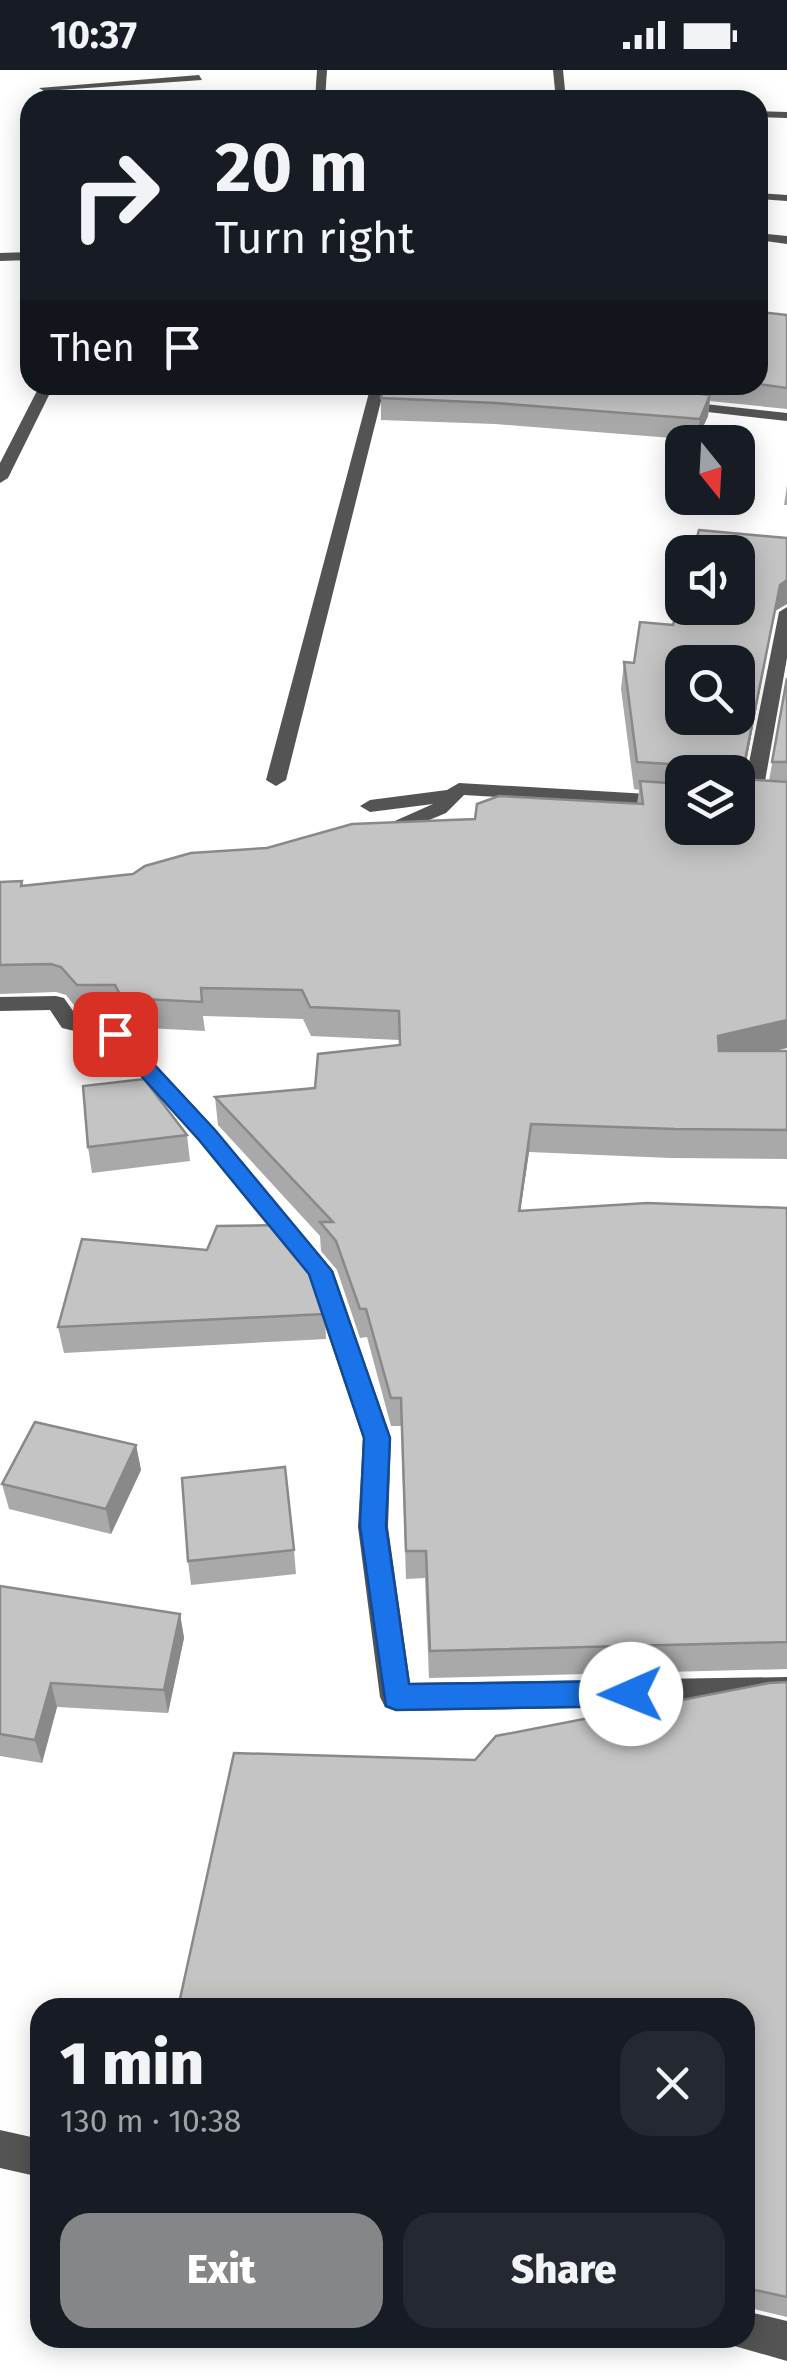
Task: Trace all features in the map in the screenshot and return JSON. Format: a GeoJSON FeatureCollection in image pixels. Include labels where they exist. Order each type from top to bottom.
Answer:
{"type":"FeatureCollection","features":[{"type":"Feature","properties":{"kind":"street"},"geometry":{"type":"LineString","coordinates":[[87,90],[199,79]]}},
{"type":"Feature","properties":{"kind":"street"},"geometry":{"type":"LineString","coordinates":[[0,478],[42,395]]}},
{"type":"Feature","properties":{"kind":"street"},"geometry":{"type":"LineString","coordinates":[[276,780],[375,395]]}},
{"type":"Feature","properties":{"kind":"street"},"geometry":{"type":"LineString","coordinates":[[653,402],[787,417]]}},
{"type":"Feature","properties":{"kind":"street"},"geometry":{"type":"LineString","coordinates":[[755,787],[787,612]]}},
{"type":"Feature","properties":{"kind":"street"},"geometry":{"type":"LineString","coordinates":[[365,839],[411,825],[440,809],[459,789],[665,801]]}},
{"type":"Feature","properties":{"kind":"street"},"geometry":{"type":"LineString","coordinates":[[370,806],[453,795]]}},
{"type":"Feature","properties":{"kind":"street"},"geometry":{"type":"LineString","coordinates":[[0,1004],[56,1002],[70,1023],[115,1034],[207,1135],[320,1271],[377,1438],[373,1526],[396,1697],[787,1691]]}},
{"type":"Feature","properties":{"kind":"street"},"geometry":{"type":"LineString","coordinates":[[0,2148],[30,2156]]}},
{"type":"Feature","properties":{"kind":"street"},"geometry":{"type":"LineString","coordinates":[[755,2333],[787,2341]]}},
{"type":"Feature","properties":{"kind":"building"},"geometry":{"type":"Polygon","coordinates":[[[768,313],[787,315],[787,388],[768,385],[768,313]]]}},
{"type":"Feature","properties":{"kind":"building"},"geometry":{"type":"Polygon","coordinates":[[[382,395],[710,395],[700,419],[381,398],[382,395]]]}},
{"type":"Feature","properties":{"kind":"building"},"geometry":{"type":"Polygon","coordinates":[[[699,530],[754,535],[698,535],[699,530]]]}},
{"type":"Feature","properties":{"kind":"building"},"geometry":{"type":"Polygon","coordinates":[[[755,535],[787,538],[787,580],[780,585],[755,710],[755,645],[665,645],[665,735],[750,735],[746,755],[665,755],[665,764],[637,762],[624,662],[634,663],[640,622],[755,625],[755,535]]]}},
{"type":"Feature","properties":{"kind":"building"},"geometry":{"type":"Polygon","coordinates":[[[787,678],[787,762],[772,762],[787,678]]]}},
{"type":"Feature","properties":{"kind":"building"},"geometry":{"type":"Polygon","coordinates":[[[755,780],[787,782],[787,1020],[718,1036],[719,1051],[787,1051],[787,1130],[531,1124],[519,1211],[647,1203],[787,1208],[787,1642],[430,1651],[426,1551],[406,1551],[401,1398],[391,1398],[366,1309],[360,1309],[336,1241],[320,1222],[333,1222],[215,1097],[315,1088],[318,1054],[400,1045],[399,1011],[310,1007],[302,990],[201,988],[202,1002],[122,998],[115,985],[77,985],[61,967],[51,964],[0,965],[0,882],[22,881],[21,886],[133,874],[145,866],[191,853],[267,848],[352,824],[475,819],[477,804],[499,796],[643,804],[640,781],[665,783],[665,845],[755,845],[755,780]]]}},
{"type":"Feature","properties":{"kind":"building"},"geometry":{"type":"Polygon","coordinates":[[[144,1079],[187,1135],[88,1147],[83,1086],[144,1079]]]}},
{"type":"Feature","properties":{"kind":"building"},"geometry":{"type":"Polygon","coordinates":[[[282,1225],[303,1251],[325,1314],[58,1327],[82,1239],[207,1250],[217,1226],[282,1225]]]}},
{"type":"Feature","properties":{"kind":"building"},"geometry":{"type":"Polygon","coordinates":[[[35,1422],[136,1445],[106,1509],[2,1484],[35,1422]]]}},
{"type":"Feature","properties":{"kind":"building"},"geometry":{"type":"Polygon","coordinates":[[[285,1467],[294,1550],[188,1561],[182,1478],[285,1467]]]}},
{"type":"Feature","properties":{"kind":"building"},"geometry":{"type":"Polygon","coordinates":[[[0,1586],[180,1614],[164,1690],[51,1683],[35,1740],[0,1734],[0,1586]]]}},
{"type":"Feature","properties":{"kind":"building"},"geometry":{"type":"Polygon","coordinates":[[[787,1682],[787,2297],[755,2290],[755,1998],[180,1998],[234,1753],[475,1760],[496,1736],[787,1682]]]}},
{"type":"Feature","properties":{"kind":"route"},"geometry":{"type":"LineString","coordinates":[[115,1034],[207,1135],[320,1271],[377,1438],[373,1526],[396,1697],[631,1694]]}}]}
